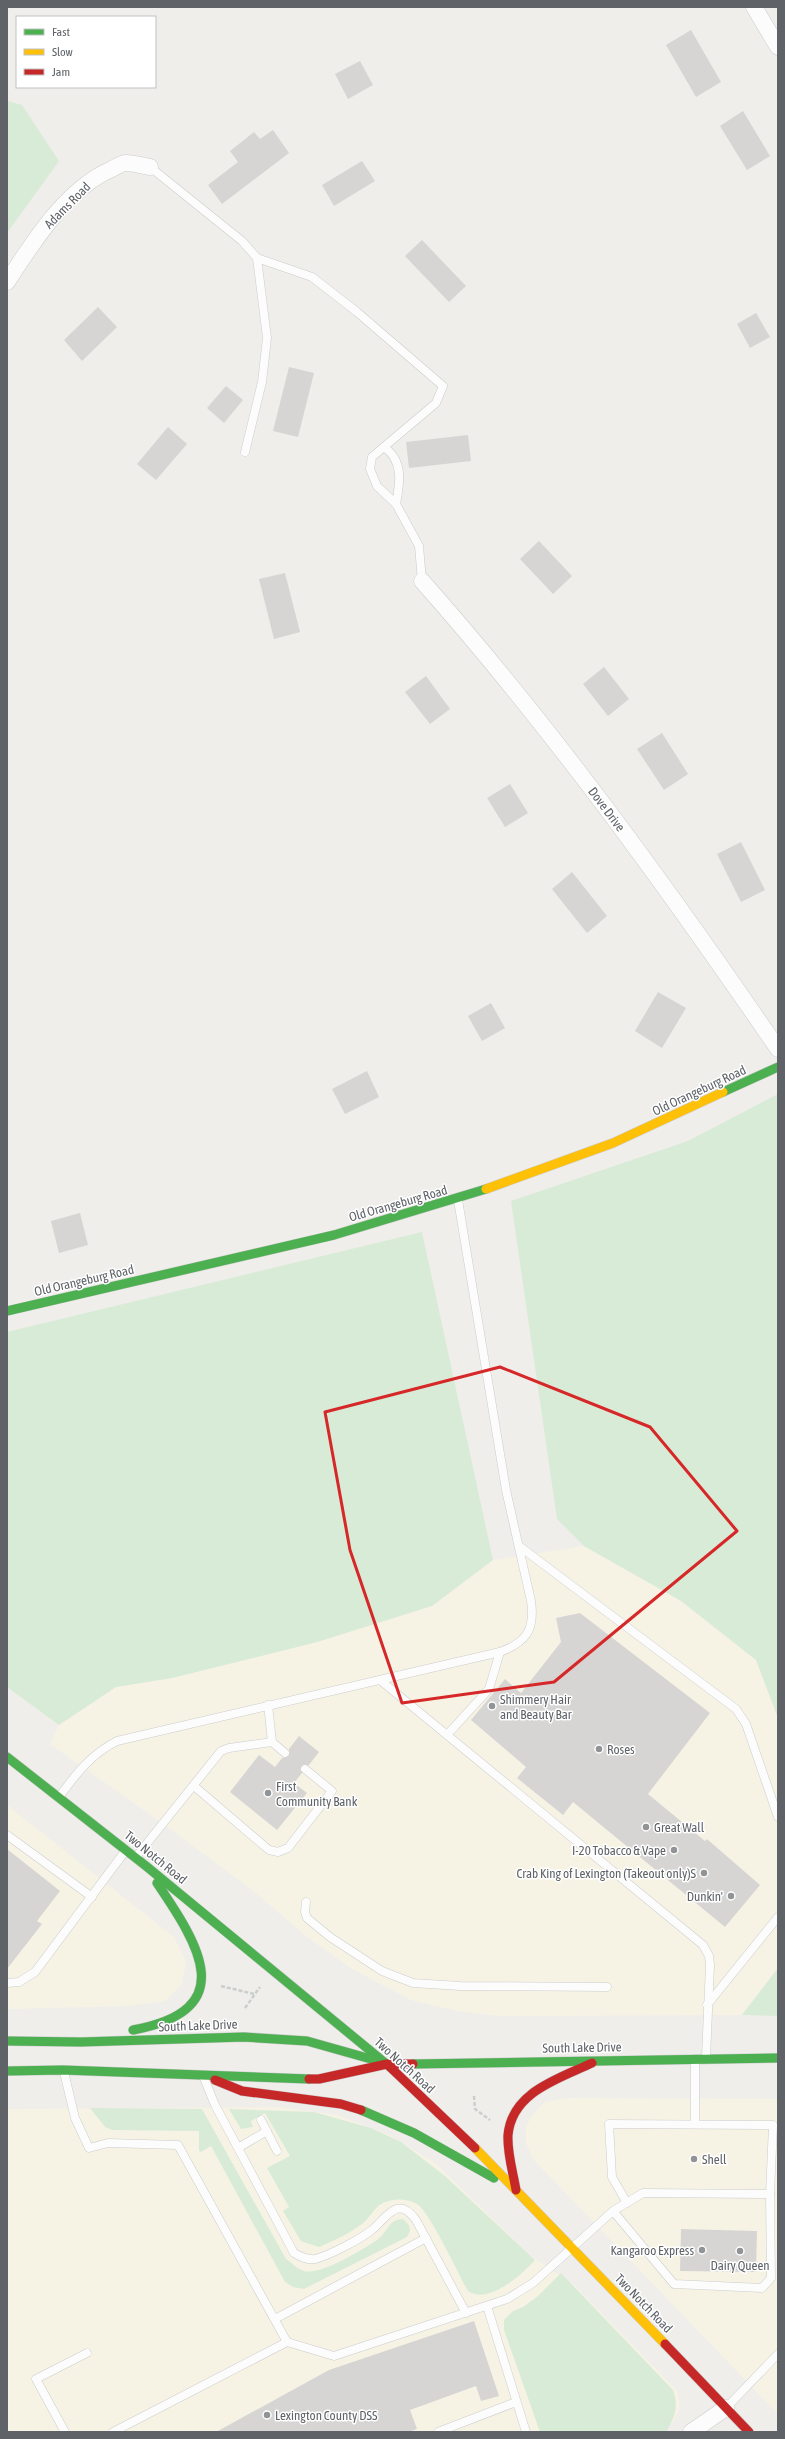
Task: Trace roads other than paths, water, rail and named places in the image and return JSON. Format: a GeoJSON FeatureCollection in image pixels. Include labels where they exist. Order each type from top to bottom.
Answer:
{"type":"FeatureCollection","features":[{"type":"Feature","properties":{"kind":"main road","name":"Old Orangeburg Road"},"geometry":{"type":"LineString","coordinates":[[7,1311],[334,1235],[458,1199],[614,1143],[778,1067]]}},
{"type":"Feature","properties":{"kind":"main road","name":"Two Notch Road"},"geometry":{"type":"LineString","coordinates":[[7,1757],[136,1857],[386,2064],[455,2128],[572,2246],[749,2432]]}},
{"type":"Feature","properties":{"kind":"main road"},"geometry":{"type":"LineString","coordinates":[[81,2042],[164,2024],[180,2015],[199,1993],[202,1981],[200,1956],[193,1938],[146,1866]]}},
{"type":"Feature","properties":{"kind":"main road","name":"South Lake Drive"},"geometry":{"type":"LineString","coordinates":[[7,2041],[81,2042],[244,2037],[307,2041],[386,2064]]}},
{"type":"Feature","properties":{"kind":"main road","name":"South Lake Drive"},"geometry":{"type":"LineString","coordinates":[[7,2071],[63,2070],[319,2079],[386,2064],[694,2058],[778,2058]]}},
{"type":"Feature","properties":{"kind":"main road"},"geometry":{"type":"LineString","coordinates":[[516,2190],[508,2134],[513,2111],[519,2103],[539,2088],[600,2060]]}},
{"type":"Feature","properties":{"kind":"main road"},"geometry":{"type":"LineString","coordinates":[[203,2075],[242,2091],[341,2104],[375,2115],[414,2133],[516,2190]]}},
{"type":"Feature","properties":{"kind":"street"},"geometry":{"type":"LineString","coordinates":[[754,7],[778,47]]}},
{"type":"Feature","properties":{"kind":"street","name":"Adams Road"},"geometry":{"type":"LineString","coordinates":[[7,282],[38,234],[63,207],[90,182],[105,172],[125,163],[150,167]]}},
{"type":"Feature","properties":{"kind":"street","name":"Dove Drive"},"geometry":{"type":"LineString","coordinates":[[422,581],[536,716],[645,859],[778,1049]]}},
{"type":"Feature","properties":{"kind":"street"},"geometry":{"type":"LineString","coordinates":[[691,2432],[726,2408]]}},
{"type":"Feature","properties":{"kind":"lane"},"geometry":{"type":"LineString","coordinates":[[150,167],[242,241],[257,258],[312,277],[357,312],[443,386],[436,403],[372,457],[370,469],[377,486],[396,504],[419,546],[422,581]]}},
{"type":"Feature","properties":{"kind":"lane"},"geometry":{"type":"LineString","coordinates":[[245,452],[262,382],[267,338],[257,258]]}},
{"type":"Feature","properties":{"kind":"lane"},"geometry":{"type":"LineString","coordinates":[[384,447],[394,454],[398,468],[400,482],[396,504]]}},
{"type":"Feature","properties":{"kind":"lane"},"geometry":{"type":"LineString","coordinates":[[59,1798],[84,1764],[100,1750],[117,1741],[500,1652],[511,1648],[526,1635],[533,1616],[506,1490],[458,1199]]}},
{"type":"Feature","properties":{"kind":"lane"},"geometry":{"type":"LineString","coordinates":[[519,1546],[736,1709],[746,1724],[778,1817]]}},
{"type":"Feature","properties":{"kind":"lane"},"geometry":{"type":"LineString","coordinates":[[447,1735],[489,1688],[500,1652]]}},
{"type":"Feature","properties":{"kind":"lane"},"geometry":{"type":"LineString","coordinates":[[380,1680],[703,1945],[709,1956],[710,1965],[707,2005],[706,2058]]}},
{"type":"Feature","properties":{"kind":"lane"},"geometry":{"type":"LineString","coordinates":[[268,1705],[272,1742],[285,1753]]}},
{"type":"Feature","properties":{"kind":"lane"},"geometry":{"type":"LineString","coordinates":[[136,1857],[221,1751],[229,1748],[272,1742]]}},
{"type":"Feature","properties":{"kind":"lane"},"geometry":{"type":"LineString","coordinates":[[194,1786],[269,1850],[278,1852],[288,1848],[332,1791],[305,1769]]}},
{"type":"Feature","properties":{"kind":"lane"},"geometry":{"type":"LineString","coordinates":[[7,1834],[92,1897]]}},
{"type":"Feature","properties":{"kind":"lane"},"geometry":{"type":"LineString","coordinates":[[7,1983],[19,1982],[35,1972],[126,1850]]}},
{"type":"Feature","properties":{"kind":"lane"},"geometry":{"type":"LineString","coordinates":[[306,1902],[305,1912],[307,1918],[330,1937],[382,1971],[412,1983],[460,1986],[607,1987]]}},
{"type":"Feature","properties":{"kind":"lane"},"geometry":{"type":"LineString","coordinates":[[707,2005],[778,1916]]}},
{"type":"Feature","properties":{"kind":"lane"},"geometry":{"type":"LineString","coordinates":[[694,2058],[695,2124]]}},
{"type":"Feature","properties":{"kind":"lane"},"geometry":{"type":"LineString","coordinates":[[63,2070],[75,2118],[89,2148],[108,2143],[178,2145],[287,2342]]}},
{"type":"Feature","properties":{"kind":"lane"},"geometry":{"type":"LineString","coordinates":[[203,2075],[215,2105],[291,2247],[300,2256],[315,2258],[326,2255],[368,2233],[388,2212],[400,2209],[412,2214],[466,2313]]}},
{"type":"Feature","properties":{"kind":"lane"},"geometry":{"type":"LineString","coordinates":[[261,2120],[278,2150]]}},
{"type":"Feature","properties":{"kind":"lane"},"geometry":{"type":"LineString","coordinates":[[614,2211],[674,2284],[762,2288],[771,2278],[770,2194],[773,2125],[609,2124],[612,2177],[627,2202]]}},
{"type":"Feature","properties":{"kind":"lane"},"geometry":{"type":"LineString","coordinates":[[238,2148],[267,2131]]}},
{"type":"Feature","properties":{"kind":"lane"},"geometry":{"type":"LineString","coordinates":[[113,2432],[287,2342],[334,2356],[487,2306],[521,2292],[614,2211],[643,2193],[770,2194]]}},
{"type":"Feature","properties":{"kind":"lane"},"geometry":{"type":"LineString","coordinates":[[275,2320],[426,2238]]}},
{"type":"Feature","properties":{"kind":"lane"},"geometry":{"type":"LineString","coordinates":[[487,2306],[526,2432]]}},
{"type":"Feature","properties":{"kind":"lane"},"geometry":{"type":"LineString","coordinates":[[65,2432],[36,2379],[87,2353]]}},
{"type":"Feature","properties":{"kind":"lane"},"geometry":{"type":"LineString","coordinates":[[726,2408],[778,2354]]}},
{"type":"Feature","properties":{"kind":"lane"},"geometry":{"type":"LineString","coordinates":[[438,2432],[516,2402]]}},
{"type":"Feature","properties":{"kind":"place","name":"Shimmery Hair and Beauty Bar"},"geometry":{"type":"Point","coordinates":[492,1706]}},
{"type":"Feature","properties":{"kind":"place","name":"Roses"},"geometry":{"type":"Point","coordinates":[599,1749]}},
{"type":"Feature","properties":{"kind":"place","name":"First Community Bank"},"geometry":{"type":"Point","coordinates":[268,1793]}},
{"type":"Feature","properties":{"kind":"place","name":"Great Wall"},"geometry":{"type":"Point","coordinates":[646,1827]}},
{"type":"Feature","properties":{"kind":"place","name":"I-20 Tobacco & Vape"},"geometry":{"type":"Point","coordinates":[674,1850]}},
{"type":"Feature","properties":{"kind":"place","name":"Crab King of Lexington (Takeout only)S"},"geometry":{"type":"Point","coordinates":[704,1873]}},
{"type":"Feature","properties":{"kind":"place","name":"Dunkin'"},"geometry":{"type":"Point","coordinates":[731,1896]}},
{"type":"Feature","properties":{"kind":"place","name":"Shell"},"geometry":{"type":"Point","coordinates":[694,2159]}},
{"type":"Feature","properties":{"kind":"place","name":"Kangaroo Express"},"geometry":{"type":"Point","coordinates":[702,2250]}},
{"type":"Feature","properties":{"kind":"place","name":"Dairy Queen"},"geometry":{"type":"Point","coordinates":[740,2251]}},
{"type":"Feature","properties":{"kind":"place","name":"Lexington County DSS"},"geometry":{"type":"Point","coordinates":[267,2415]}}]}
